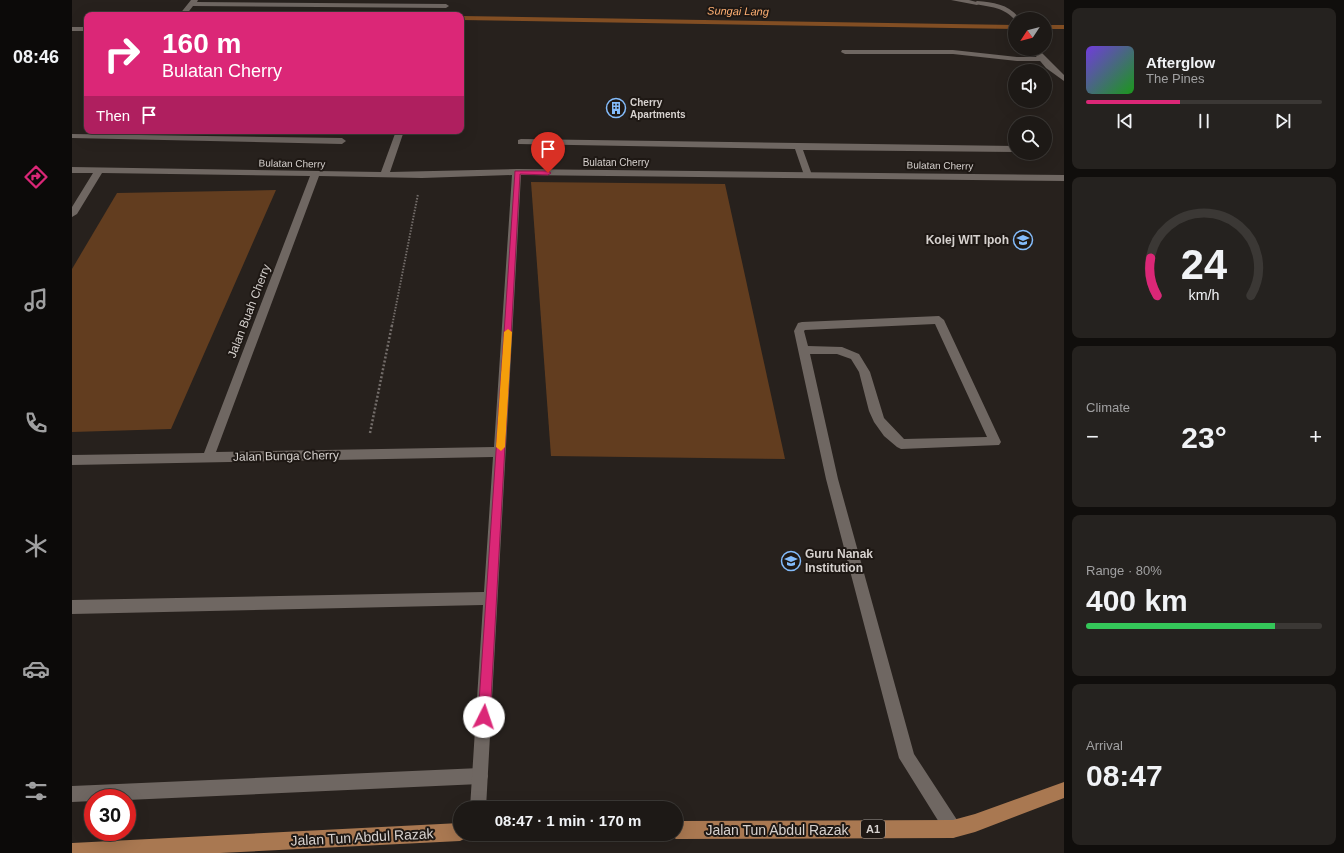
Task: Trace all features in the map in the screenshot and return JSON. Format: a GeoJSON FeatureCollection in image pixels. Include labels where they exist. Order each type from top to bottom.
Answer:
{"type":"FeatureCollection","features":[{"type":"Feature","properties":{"kind":"main road","name":"Jalan Tun Abdul Razak"},"geometry":{"type":"LineString","coordinates":[[683,830],[953,829],[975,823],[1064,790]]}},
{"type":"Feature","properties":{"kind":"main road","name":"Jalan Tun Abdul Razak"},"geometry":{"type":"LineString","coordinates":[[72,852],[453,832]]}},
{"type":"Feature","properties":{"kind":"street"},"geometry":{"type":"LineString","coordinates":[[954,0],[1002,8],[1010,12]]}},
{"type":"Feature","properties":{"kind":"street"},"geometry":{"type":"LineString","coordinates":[[185,12],[194,2],[448,3],[444,12]]}},
{"type":"Feature","properties":{"kind":"street"},"geometry":{"type":"LineString","coordinates":[[72,29],[84,30]]}},
{"type":"Feature","properties":{"kind":"street"},"geometry":{"type":"LineString","coordinates":[[846,52],[953,52],[1017,59],[1042,59]]}},
{"type":"Feature","properties":{"kind":"street"},"geometry":{"type":"LineString","coordinates":[[1040,56],[1064,79]]}},
{"type":"Feature","properties":{"kind":"street"},"geometry":{"type":"LineString","coordinates":[[385,174],[399,134]]}},
{"type":"Feature","properties":{"kind":"street"},"geometry":{"type":"LineString","coordinates":[[72,136],[342,141]]}},
{"type":"Feature","properties":{"kind":"street"},"geometry":{"type":"LineString","coordinates":[[521,142],[1008,149]]}},
{"type":"Feature","properties":{"kind":"street"},"geometry":{"type":"LineString","coordinates":[[798,147],[808,174]]}},
{"type":"Feature","properties":{"kind":"street","name":"Bulatan Cherry"},"geometry":{"type":"LineString","coordinates":[[72,170],[422,175],[517,172],[1064,178]]}},
{"type":"Feature","properties":{"kind":"street"},"geometry":{"type":"LineString","coordinates":[[72,214],[99,171]]}},
{"type":"Feature","properties":{"kind":"street"},"geometry":{"type":"LineString","coordinates":[[478,801],[517,172]]}},
{"type":"Feature","properties":{"kind":"street","name":"Jalan Buah Cherry"},"geometry":{"type":"LineString","coordinates":[[208,458],[315,174]]}},
{"type":"Feature","properties":{"kind":"street"},"geometry":{"type":"LineString","coordinates":[[804,350],[846,352],[855,356],[862,364],[878,418],[887,432],[901,444],[995,442],[939,320],[802,326],[799,331],[832,479],[907,758],[953,829]]}},
{"type":"Feature","properties":{"kind":"street","name":"Jalan Bunga Cherry"},"geometry":{"type":"LineString","coordinates":[[72,460],[500,452]]}},
{"type":"Feature","properties":{"kind":"street"},"geometry":{"type":"LineString","coordinates":[[72,608],[491,598]]}},
{"type":"Feature","properties":{"kind":"street"},"geometry":{"type":"LineString","coordinates":[[72,794],[480,776]]}},
{"type":"Feature","properties":{"kind":"path"},"geometry":{"type":"LineString","coordinates":[[366,455],[422,175]]}},
{"type":"Feature","properties":{"kind":"shaded area"},"geometry":{"type":"Polygon","coordinates":[[[531,182],[725,184],[785,459],[551,456],[531,182]]]}},
{"type":"Feature","properties":{"kind":"shaded area"},"geometry":{"type":"Polygon","coordinates":[[[276,190],[171,429],[72,432],[72,269],[117,193],[276,190]]]}},
{"type":"Feature","properties":{"kind":"waterway","name":"Sungai Lang"},"geometry":{"type":"LineString","coordinates":[[464,18],[1008,27]]}},
{"type":"Feature","properties":{"kind":"waterway","name":"Sungai Lang"},"geometry":{"type":"LineString","coordinates":[[1052,27],[1064,27]]}},
{"type":"Feature","properties":{"kind":"slow traffic"},"geometry":{"type":"LineString","coordinates":[[501,447],[508,332]]}},
{"type":"Feature","properties":{"kind":"place","name":"Cherry Apartments"},"geometry":{"type":"Point","coordinates":[616,108]}},
{"type":"Feature","properties":{"kind":"place","name":"Kolej WIT Ipoh"},"geometry":{"type":"Point","coordinates":[1023,240]}},
{"type":"Feature","properties":{"kind":"place","name":"Guru Nanak Institution"},"geometry":{"type":"Point","coordinates":[791,561]}},
{"type":"Feature","properties":{"kind":"route"},"geometry":{"type":"LineString","coordinates":[[484,717],[517,172],[548,173]]}}]}
